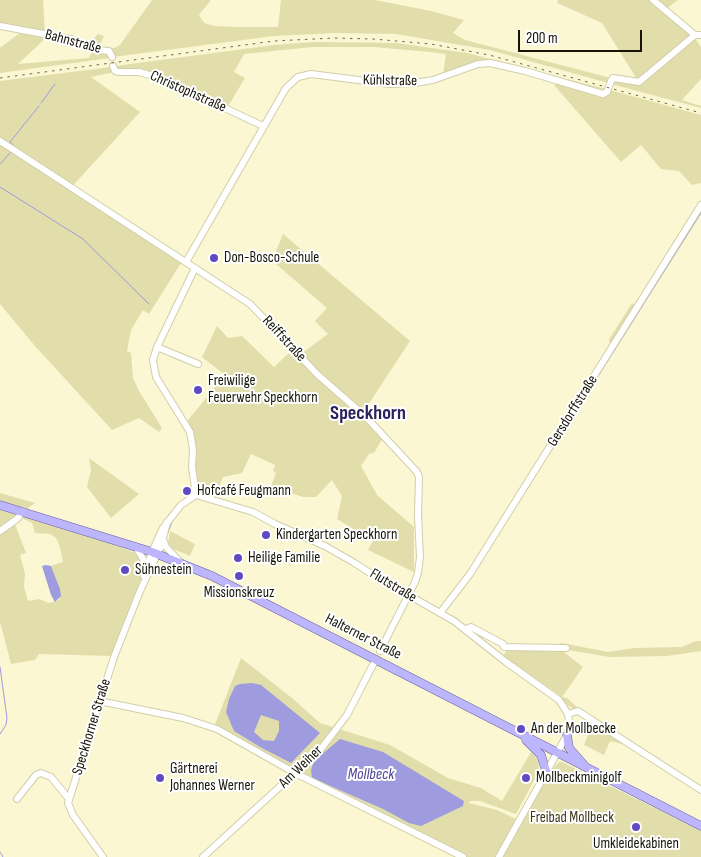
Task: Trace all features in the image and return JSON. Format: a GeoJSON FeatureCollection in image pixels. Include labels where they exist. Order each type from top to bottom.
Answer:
{"type":"FeatureCollection","features":[{"type":"Feature","properties":{"kind":"main road","name":"Halterner Straße"},"geometry":{"type":"LineString","coordinates":[[0,505],[136,546],[181,563],[242,590],[374,662],[701,826]]}},
{"type":"Feature","properties":{"kind":"main road"},"geometry":{"type":"LineString","coordinates":[[567,734],[569,748],[585,767]]}},
{"type":"Feature","properties":{"kind":"main road"},"geometry":{"type":"LineString","coordinates":[[524,736],[527,742],[541,755],[546,771]]}},
{"type":"Feature","properties":{"kind":"street"},"geometry":{"type":"LineString","coordinates":[[653,0],[698,35]]}},
{"type":"Feature","properties":{"kind":"street","name":"Bahnstraße"},"geometry":{"type":"LineString","coordinates":[[0,26],[71,39],[98,50],[109,51],[112,57]]}},
{"type":"Feature","properties":{"kind":"street","name":"Kühlstraße"},"geometry":{"type":"LineString","coordinates":[[186,262],[286,88],[298,77],[305,75],[390,84],[414,83],[433,80],[478,64],[490,63],[525,71],[603,94],[607,92],[610,81],[614,78],[639,82],[698,35]]}},
{"type":"Feature","properties":{"kind":"street","name":"Christophstraße"},"geometry":{"type":"LineString","coordinates":[[113,66],[115,71],[118,72],[139,72],[162,79],[263,126]]}},
{"type":"Feature","properties":{"kind":"street","name":"Reiffstraße"},"geometry":{"type":"LineString","coordinates":[[0,141],[250,304],[318,375],[366,417],[417,472],[419,477],[420,557],[418,573],[380,651]]}},
{"type":"Feature","properties":{"kind":"street","name":"Gersdorffstraße"},"geometry":{"type":"LineString","coordinates":[[440,613],[470,574],[701,205]]}},
{"type":"Feature","properties":{"kind":"street"},"geometry":{"type":"LineString","coordinates":[[155,553],[167,522],[181,505],[196,495],[190,432],[156,377],[153,360],[157,347],[196,268]]}},
{"type":"Feature","properties":{"kind":"street"},"geometry":{"type":"LineString","coordinates":[[157,347],[198,364]]}},
{"type":"Feature","properties":{"kind":"street","name":"Flutstraße"},"geometry":{"type":"LineString","coordinates":[[196,495],[248,510],[325,546],[440,613],[466,629],[498,656],[559,700],[568,714]]}},
{"type":"Feature","properties":{"kind":"street"},"geometry":{"type":"LineString","coordinates":[[0,531],[17,519],[23,511]]}},
{"type":"Feature","properties":{"kind":"street"},"geometry":{"type":"LineString","coordinates":[[155,553],[163,539],[167,522]]}},
{"type":"Feature","properties":{"kind":"street"},"geometry":{"type":"LineString","coordinates":[[163,539],[166,547],[181,563]]}},
{"type":"Feature","properties":{"kind":"street"},"geometry":{"type":"LineString","coordinates":[[136,546],[147,566]]}},
{"type":"Feature","properties":{"kind":"street","name":"Speckhorner Straße"},"geometry":{"type":"LineString","coordinates":[[140,591],[147,566],[155,553]]}},
{"type":"Feature","properties":{"kind":"street","name":"Speckhorner Straße"},"geometry":{"type":"LineString","coordinates":[[69,799],[114,657],[155,553]]}},
{"type":"Feature","properties":{"kind":"street"},"geometry":{"type":"LineString","coordinates":[[466,629],[471,626],[503,644],[504,647]]}},
{"type":"Feature","properties":{"kind":"street"},"geometry":{"type":"LineString","coordinates":[[504,647],[566,648]]}},
{"type":"Feature","properties":{"kind":"street"},"geometry":{"type":"LineString","coordinates":[[498,656],[504,647]]}},
{"type":"Feature","properties":{"kind":"street","name":"Am Weiher"},"geometry":{"type":"LineString","coordinates":[[203,857],[295,773],[332,736],[347,715],[374,662]]}},
{"type":"Feature","properties":{"kind":"street"},"geometry":{"type":"LineString","coordinates":[[99,701],[201,723],[230,736],[295,773],[463,857]]}},
{"type":"Feature","properties":{"kind":"street"},"geometry":{"type":"LineString","coordinates":[[499,857],[570,728],[568,714],[578,711],[701,790]]}},
{"type":"Feature","properties":{"kind":"street"},"geometry":{"type":"LineString","coordinates":[[17,799],[36,775],[41,773],[51,777],[69,799],[69,810],[102,857]]}},
{"type":"Feature","properties":{"kind":"green space"},"geometry":{"type":"Polygon","coordinates":[[[0,0],[43,0],[45,33],[0,25],[0,0]]]}},
{"type":"Feature","properties":{"kind":"green space"},"geometry":{"type":"Polygon","coordinates":[[[152,0],[211,0],[199,15],[204,23],[215,26],[278,27],[281,0],[375,0],[431,11],[464,20],[453,33],[465,40],[611,78],[608,83],[490,50],[396,34],[334,33],[274,36],[113,57],[112,53],[88,45],[98,34],[104,36],[100,45],[102,47],[114,48],[120,45],[152,0]]]}},
{"type":"Feature","properties":{"kind":"green space"},"geometry":{"type":"Polygon","coordinates":[[[558,0],[678,0],[666,9],[692,35],[638,81],[602,23],[557,3],[558,0]]]}},
{"type":"Feature","properties":{"kind":"green space"},"geometry":{"type":"Polygon","coordinates":[[[21,32],[49,35],[18,64],[89,58],[93,49],[105,51],[110,58],[0,73],[0,48],[21,32]]]}},
{"type":"Feature","properties":{"kind":"green space"},"geometry":{"type":"Polygon","coordinates":[[[694,37],[701,47],[701,79],[682,100],[701,106],[701,108],[611,84],[613,80],[635,84],[694,37]]]}},
{"type":"Feature","properties":{"kind":"green space"},"geometry":{"type":"Polygon","coordinates":[[[314,42],[396,43],[467,53],[606,89],[605,92],[491,62],[443,75],[446,54],[373,47],[313,47],[244,54],[234,72],[245,78],[227,108],[169,80],[118,71],[115,66],[274,45],[314,42]]]}},
{"type":"Feature","properties":{"kind":"green space"},"geometry":{"type":"Polygon","coordinates":[[[111,67],[115,72],[91,77],[140,112],[69,190],[181,263],[149,314],[143,310],[131,330],[127,351],[131,353],[133,378],[162,428],[159,432],[139,418],[112,430],[35,346],[0,304],[0,81],[111,67]]]}},
{"type":"Feature","properties":{"kind":"green space"},"geometry":{"type":"Polygon","coordinates":[[[559,83],[605,97],[610,90],[701,115],[701,183],[692,185],[679,171],[661,169],[641,145],[621,162],[554,85],[559,83]]]}},
{"type":"Feature","properties":{"kind":"green space"},"geometry":{"type":"Polygon","coordinates":[[[283,234],[410,341],[364,411],[383,438],[374,453],[369,454],[361,466],[377,495],[414,527],[414,572],[368,550],[373,541],[337,519],[342,496],[332,480],[316,497],[303,497],[271,486],[276,473],[273,471],[275,465],[251,454],[242,473],[223,477],[215,498],[199,493],[193,465],[195,439],[188,420],[225,375],[202,357],[217,326],[228,338],[242,336],[274,367],[291,351],[302,353],[328,334],[315,321],[327,308],[276,264],[276,251],[283,234]]]}},
{"type":"Feature","properties":{"kind":"green space"},"geometry":{"type":"Polygon","coordinates":[[[632,303],[636,307],[612,346],[609,341],[610,338],[632,303]]]}},
{"type":"Feature","properties":{"kind":"green space"},"geometry":{"type":"Polygon","coordinates":[[[89,458],[139,494],[111,518],[87,487],[91,470],[89,458]]]}},
{"type":"Feature","properties":{"kind":"green space"},"geometry":{"type":"Polygon","coordinates":[[[0,493],[35,503],[0,529],[0,493]]]}},
{"type":"Feature","properties":{"kind":"green space"},"geometry":{"type":"Polygon","coordinates":[[[26,513],[136,553],[144,561],[144,571],[112,656],[39,654],[35,660],[11,664],[0,622],[0,532],[14,522],[26,553],[20,555],[25,574],[24,587],[28,601],[39,599],[49,603],[59,600],[60,589],[51,566],[63,562],[56,538],[50,534],[35,533],[32,523],[20,517],[26,513]]]}},
{"type":"Feature","properties":{"kind":"green space"},"geometry":{"type":"Polygon","coordinates":[[[170,531],[195,544],[190,556],[171,548],[168,543],[170,531]]]}},
{"type":"Feature","properties":{"kind":"green space"},"geometry":{"type":"Polygon","coordinates":[[[696,641],[701,641],[701,651],[667,656],[609,657],[563,649],[565,653],[583,667],[562,697],[567,698],[578,708],[591,715],[596,723],[626,745],[610,741],[604,755],[584,745],[592,724],[557,697],[561,696],[503,656],[509,647],[548,648],[562,643],[608,652],[634,648],[682,647],[696,641]]]}},
{"type":"Feature","properties":{"kind":"green space"},"geometry":{"type":"Polygon","coordinates":[[[241,658],[292,698],[320,723],[390,745],[448,778],[481,788],[502,801],[531,752],[539,765],[538,773],[516,814],[480,801],[470,801],[469,803],[497,810],[516,819],[496,857],[467,857],[214,727],[241,658]]]}},
{"type":"Feature","properties":{"kind":"green space","name":"Freibad Mollbeck"},"geometry":{"type":"Polygon","coordinates":[[[559,762],[701,831],[701,857],[503,857],[548,774],[559,762]]]}},
{"type":"Feature","properties":{"kind":"water"},"geometry":{"type":"Polygon","coordinates":[[[42,566],[51,566],[60,589],[61,596],[55,602],[42,566]]]}},
{"type":"Feature","properties":{"kind":"water","name":"Mollbeck"},"geometry":{"type":"Polygon","coordinates":[[[252,683],[261,685],[320,733],[291,763],[234,731],[226,712],[235,686],[252,683]],[[261,715],[254,732],[263,740],[274,741],[279,731],[279,721],[261,715]]]}},
{"type":"Feature","properties":{"kind":"water","name":"Mollbeck"},"geometry":{"type":"Polygon","coordinates":[[[340,739],[383,752],[464,801],[463,806],[421,826],[409,823],[383,809],[312,778],[311,770],[314,761],[340,739]]]}},
{"type":"Feature","properties":{"kind":"waterway"},"geometry":{"type":"LineString","coordinates":[[41,103],[55,84]]}},
{"type":"Feature","properties":{"kind":"waterway"},"geometry":{"type":"LineString","coordinates":[[15,147],[10,142],[39,106]]}},
{"type":"Feature","properties":{"kind":"waterway"},"geometry":{"type":"LineString","coordinates":[[0,164],[11,152]]}},
{"type":"Feature","properties":{"kind":"waterway"},"geometry":{"type":"LineString","coordinates":[[0,187],[83,239],[149,304]]}},
{"type":"Feature","properties":{"kind":"waterway"},"geometry":{"type":"LineString","coordinates":[[549,454],[701,213]]}},
{"type":"Feature","properties":{"kind":"waterway"},"geometry":{"type":"LineString","coordinates":[[526,491],[545,460]]}},
{"type":"Feature","properties":{"kind":"waterway"},"geometry":{"type":"LineString","coordinates":[[167,535],[173,519]]}},
{"type":"Feature","properties":{"kind":"waterway"},"geometry":{"type":"LineString","coordinates":[[0,667],[7,718],[6,725],[0,734]]}},
{"type":"Feature","properties":{"kind":"waterway"},"geometry":{"type":"LineString","coordinates":[[0,852],[3,857]]}},
{"type":"Feature","properties":{"kind":"railway"},"geometry":{"type":"LineString","coordinates":[[0,78],[274,41],[334,38],[373,39],[431,44],[489,55],[701,113]]}},
{"type":"Feature","properties":{"kind":"place","name":"Don-Bosco-Schule"},"geometry":{"type":"Point","coordinates":[214,258]}},
{"type":"Feature","properties":{"kind":"place","name":"Freiwilige Feuerwehr Speckhorn"},"geometry":{"type":"Point","coordinates":[198,390]}},
{"type":"Feature","properties":{"kind":"place","name":"Hofcafé Feugmann"},"geometry":{"type":"Point","coordinates":[187,491]}},
{"type":"Feature","properties":{"kind":"place","name":"Kindergarten Speckhorn"},"geometry":{"type":"Point","coordinates":[266,535]}},
{"type":"Feature","properties":{"kind":"place","name":"Heilige Familie"},"geometry":{"type":"Point","coordinates":[238,558]}},
{"type":"Feature","properties":{"kind":"place","name":"Sühnestein"},"geometry":{"type":"Point","coordinates":[125,570]}},
{"type":"Feature","properties":{"kind":"place","name":"Missionskreuz"},"geometry":{"type":"Point","coordinates":[239,576]}},
{"type":"Feature","properties":{"kind":"place","name":"An der Mollbecke"},"geometry":{"type":"Point","coordinates":[521,729]}},
{"type":"Feature","properties":{"kind":"place","name":"Gärtnerei Johannes Werner"},"geometry":{"type":"Point","coordinates":[160,778]}},
{"type":"Feature","properties":{"kind":"place","name":"Mollbeckminigolf"},"geometry":{"type":"Point","coordinates":[526,778]}},
{"type":"Feature","properties":{"kind":"place","name":"Umkleidekabinen"},"geometry":{"type":"Point","coordinates":[636,827]}},
{"type":"Feature","properties":{"kind":"district","name":"Speckhorn"},"geometry":{"type":"Point","coordinates":[368,414]}}]}
